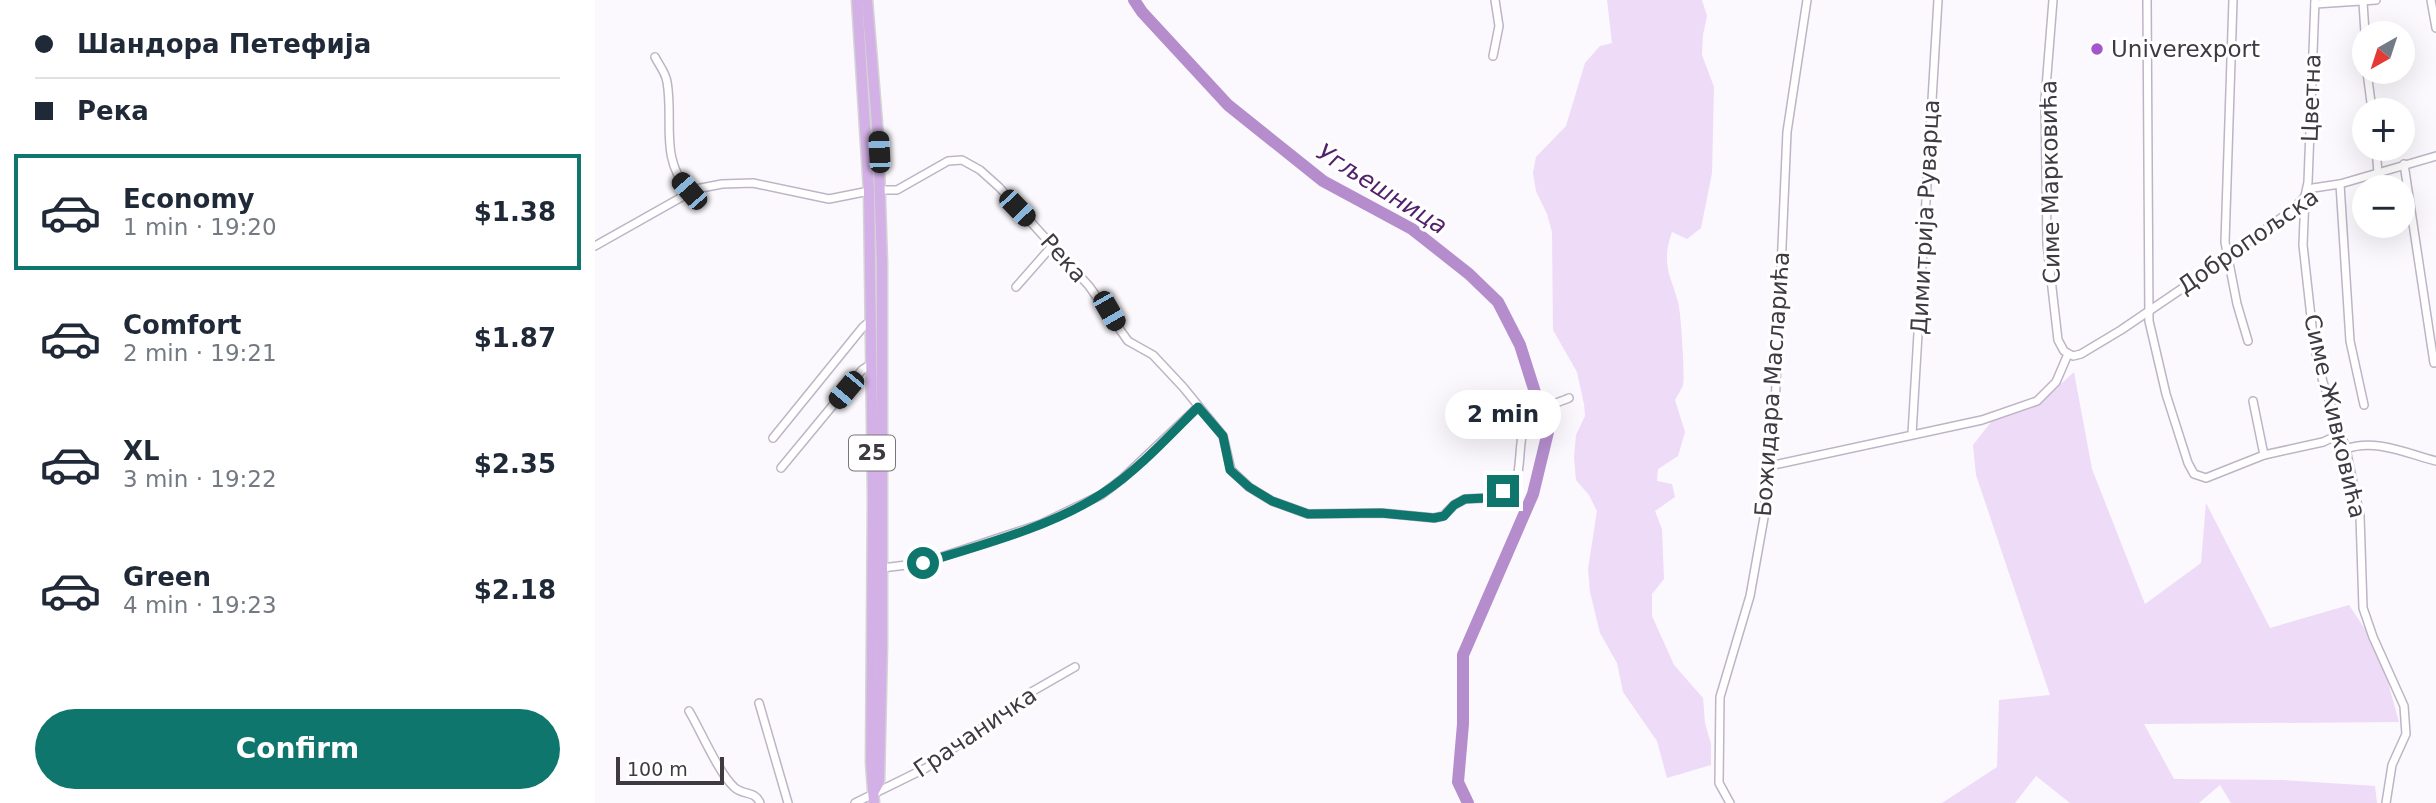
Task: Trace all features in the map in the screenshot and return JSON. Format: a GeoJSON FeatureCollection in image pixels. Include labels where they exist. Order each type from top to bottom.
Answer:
{"type":"FeatureCollection","features":[{"type":"Feature","properties":{"kind":"main road","name":"25"},"geometry":{"type":"LineString","coordinates":[[857,0],[875,190],[870,321],[873,498],[871,780],[874,796]]}},
{"type":"Feature","properties":{"kind":"main road","name":"25"},"geometry":{"type":"LineString","coordinates":[[867,0],[875,85],[882,568],[879,782],[874,796]]}},
{"type":"Feature","properties":{"kind":"street"},"geometry":{"type":"LineString","coordinates":[[1493,56],[1499,26],[1495,0]]}},
{"type":"Feature","properties":{"kind":"street","name":"Божидара Масларића"},"geometry":{"type":"LineString","coordinates":[[1730,803],[1719,783],[1720,697],[1750,596],[1765,512],[1766,467],[1775,406],[1787,132],[1807,0]]}},
{"type":"Feature","properties":{"kind":"street","name":"Димитрија Руварца"},"geometry":{"type":"LineString","coordinates":[[1912,434],[1938,0]]}},
{"type":"Feature","properties":{"kind":"street","name":"Симе Марковића"},"geometry":{"type":"LineString","coordinates":[[2053,0],[2045,100],[2046,244],[2058,340],[2064,351],[2071,355]]}},
{"type":"Feature","properties":{"kind":"street"},"geometry":{"type":"LineString","coordinates":[[2147,0],[2150,321],[2166,394],[2188,463],[2194,474],[2206,478],[2264,455],[2323,443],[2340,434]]}},
{"type":"Feature","properties":{"kind":"street"},"geometry":{"type":"LineString","coordinates":[[2233,0],[2225,242],[2237,304],[2248,341]]}},
{"type":"Feature","properties":{"kind":"street"},"geometry":{"type":"LineString","coordinates":[[2315,2],[2376,0]]}},
{"type":"Feature","properties":{"kind":"street"},"geometry":{"type":"LineString","coordinates":[[2431,0],[2436,28]]}},
{"type":"Feature","properties":{"kind":"street","name":"Цветна"},"geometry":{"type":"LineString","coordinates":[[2305,196],[2308,182],[2315,2]]}},
{"type":"Feature","properties":{"kind":"street"},"geometry":{"type":"LineString","coordinates":[[2363,2],[2364,21]]}},
{"type":"Feature","properties":{"kind":"street"},"geometry":{"type":"LineString","coordinates":[[655,57],[667,80],[669,143],[673,165],[678,180],[689,191]]}},
{"type":"Feature","properties":{"kind":"street","name":"Добропољска"},"geometry":{"type":"LineString","coordinates":[[2071,355],[2081,354],[2150,310],[2292,210],[2313,188],[2340,184],[2436,156]]}},
{"type":"Feature","properties":{"kind":"street","name":"Река"},"geometry":{"type":"LineString","coordinates":[[875,190],[897,190],[940,164],[955,159],[962,160],[988,177],[1099,298],[1128,341],[1160,362],[1223,436],[1230,470],[1249,487],[1272,501],[1308,514],[1381,513],[1434,518],[1444,516],[1454,505],[1465,499],[1486,498],[1503,491],[1516,482],[1521,467],[1522,433],[1527,421],[1535,412],[1569,398]]}},
{"type":"Feature","properties":{"kind":"street"},"geometry":{"type":"LineString","coordinates":[[2377,161],[2378,173]]}},
{"type":"Feature","properties":{"kind":"street"},"geometry":{"type":"LineString","coordinates":[[2404,164],[2434,363]]}},
{"type":"Feature","properties":{"kind":"street"},"geometry":{"type":"LineString","coordinates":[[595,246],[689,191],[722,184],[753,183],[829,199],[875,190]]}},
{"type":"Feature","properties":{"kind":"street"},"geometry":{"type":"LineString","coordinates":[[2340,184],[2350,341],[2364,405]]}},
{"type":"Feature","properties":{"kind":"street","name":"Симе Живковића"},"geometry":{"type":"LineString","coordinates":[[2305,196],[2303,244],[2314,344],[2323,382],[2346,449],[2360,516],[2363,608],[2404,706],[2406,734],[2392,765],[2386,803]]}},
{"type":"Feature","properties":{"kind":"street"},"geometry":{"type":"LineString","coordinates":[[1016,287],[1052,246]]}},
{"type":"Feature","properties":{"kind":"street"},"geometry":{"type":"LineString","coordinates":[[773,438],[870,321]]}},
{"type":"Feature","properties":{"kind":"street"},"geometry":{"type":"LineString","coordinates":[[1766,467],[1982,420],[2037,401],[2056,382],[2071,355]]}},
{"type":"Feature","properties":{"kind":"street"},"geometry":{"type":"LineString","coordinates":[[781,468],[862,370],[870,364]]}},
{"type":"Feature","properties":{"kind":"street"},"geometry":{"type":"LineString","coordinates":[[2253,401],[2264,455]]}},
{"type":"Feature","properties":{"kind":"street"},"geometry":{"type":"LineString","coordinates":[[882,568],[912,565],[951,554],[1041,524],[1101,495],[1122,480],[1198,407]]}},
{"type":"Feature","properties":{"kind":"street"},"geometry":{"type":"LineString","coordinates":[[2346,449],[2377,446],[2436,461]]}},
{"type":"Feature","properties":{"kind":"street","name":"Грачаничка"},"geometry":{"type":"LineString","coordinates":[[855,803],[874,796],[926,768],[1033,691],[1075,667]]}},
{"type":"Feature","properties":{"kind":"street"},"geometry":{"type":"LineString","coordinates":[[759,702],[788,803]]}},
{"type":"Feature","properties":{"kind":"street"},"geometry":{"type":"LineString","coordinates":[[689,711],[727,779],[741,792],[752,793],[759,798],[760,803]]}},
{"type":"Feature","properties":{"kind":"shaded area"},"geometry":{"type":"Polygon","coordinates":[[[1607,0],[1702,0],[1707,16],[1702,55],[1714,87],[1712,173],[1701,228],[1687,239],[1672,232],[1667,252],[1668,268],[1679,308],[1682,344],[1683,385],[1675,400],[1685,432],[1678,456],[1658,469],[1657,481],[1672,484],[1675,497],[1655,511],[1662,529],[1664,579],[1652,594],[1652,616],[1674,665],[1703,698],[1705,723],[1711,744],[1711,765],[1667,778],[1657,741],[1623,692],[1617,663],[1600,633],[1590,592],[1588,569],[1597,511],[1589,495],[1576,480],[1574,457],[1576,435],[1585,416],[1584,404],[1577,372],[1553,330],[1552,232],[1536,191],[1533,173],[1536,157],[1566,126],[1585,63],[1600,46],[1612,43],[1607,0]]]}},
{"type":"Feature","properties":{"kind":"shaded area"},"geometry":{"type":"Polygon","coordinates":[[[2074,372],[2092,469],[2145,604],[2201,563],[2206,503],[2270,628],[2349,605],[2379,650],[2399,722],[2144,724],[2174,779],[2283,780],[2375,786],[2377,803],[2231,803],[2220,785],[2199,803],[2070,803],[2036,776],[2015,803],[1942,803],[1997,767],[1999,700],[2050,695],[1976,475],[1973,445],[1995,417],[2041,402],[2074,372]]]}},
{"type":"Feature","properties":{"kind":"waterway","name":"Угљешница"},"geometry":{"type":"LineString","coordinates":[[1134,0],[1228,105],[1323,181],[1412,229],[1469,274],[1498,302],[1520,345],[1540,408]]}},
{"type":"Feature","properties":{"kind":"waterway","name":"Угљешница"},"geometry":{"type":"LineString","coordinates":[[1468,803],[1458,782],[1463,724],[1463,655],[1533,494],[1548,432],[1541,412]]}},
{"type":"Feature","properties":{"kind":"place","name":"Univerexport"},"geometry":{"type":"Point","coordinates":[2097,49]}},
{"type":"Feature","properties":{"kind":"route"},"geometry":{"type":"LineString","coordinates":[[923,563],[1041,524],[1101,495],[1122,480],[1198,407],[1223,436],[1230,470],[1249,487],[1272,501],[1308,514],[1381,513],[1434,518],[1444,516],[1454,505],[1465,499],[1486,498],[1503,491]]}}]}
